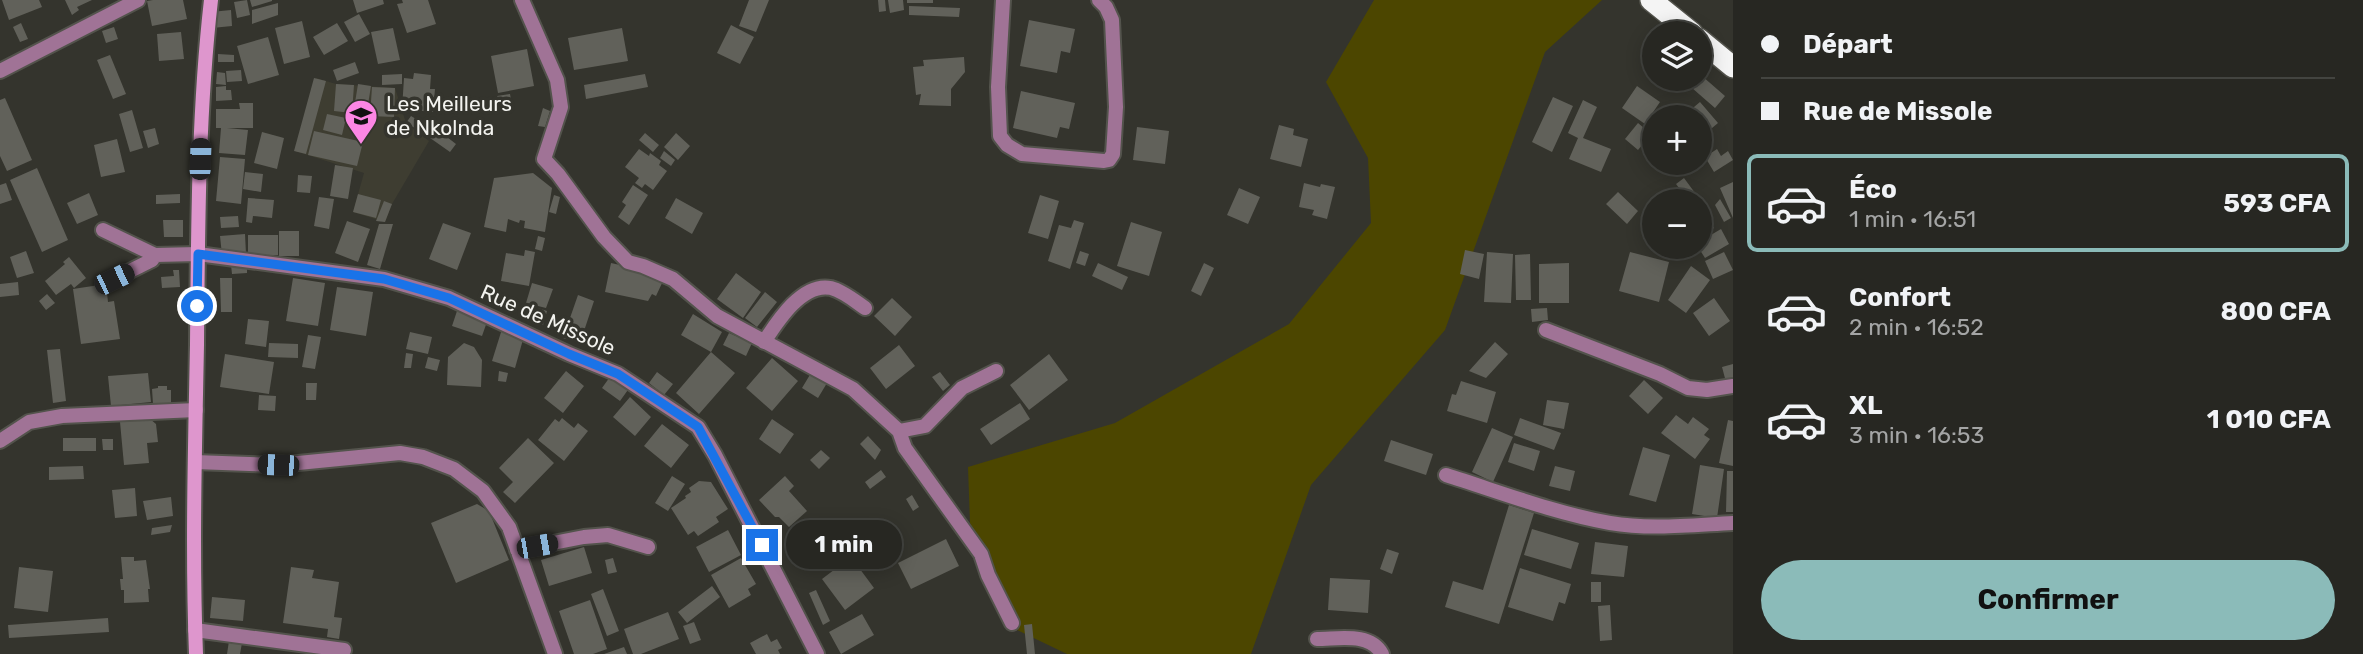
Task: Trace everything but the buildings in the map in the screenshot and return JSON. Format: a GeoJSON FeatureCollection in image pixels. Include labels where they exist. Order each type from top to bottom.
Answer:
{"type":"FeatureCollection","features":[{"type":"Feature","properties":{"kind":"highway"},"geometry":{"type":"LineString","coordinates":[[1651,0],[1677,21]]}},
{"type":"Feature","properties":{"kind":"highway"},"geometry":{"type":"LineString","coordinates":[[1712,50],[1733,67]]}},
{"type":"Feature","properties":{"kind":"street"},"geometry":{"type":"LineString","coordinates":[[0,71],[138,0]]}},
{"type":"Feature","properties":{"kind":"street"},"geometry":{"type":"LineString","coordinates":[[196,654],[198,254],[204,62],[211,0]]}},
{"type":"Feature","properties":{"kind":"street"},"geometry":{"type":"LineString","coordinates":[[522,0],[557,80],[561,107],[544,159],[604,237],[628,262],[673,279],[717,316],[853,388],[899,431],[905,448],[981,554],[988,575],[1012,623]]}},
{"type":"Feature","properties":{"kind":"street"},"geometry":{"type":"LineString","coordinates":[[1003,0],[998,87],[1000,136],[1007,145],[1022,154],[1104,161],[1109,160],[1113,154],[1116,107],[1112,20],[1099,0]]}},
{"type":"Feature","properties":{"kind":"street"},"geometry":{"type":"LineString","coordinates":[[103,230],[155,255],[152,260],[114,279]]}},
{"type":"Feature","properties":{"kind":"street","name":"Rue de Missole"},"geometry":{"type":"LineString","coordinates":[[155,255],[198,254],[384,279],[449,298],[618,374],[647,391],[698,427],[817,654]]}},
{"type":"Feature","properties":{"kind":"street"},"geometry":{"type":"LineString","coordinates":[[764,342],[792,303],[813,290],[830,288],[865,308]]}},
{"type":"Feature","properties":{"kind":"street"},"geometry":{"type":"LineString","coordinates":[[1546,330],[1660,374],[1688,388],[1707,390],[1733,386]]}},
{"type":"Feature","properties":{"kind":"street"},"geometry":{"type":"LineString","coordinates":[[899,431],[925,426],[962,388],[996,370]]}},
{"type":"Feature","properties":{"kind":"street"},"geometry":{"type":"LineString","coordinates":[[0,441],[29,422],[62,416],[196,410]]}},
{"type":"Feature","properties":{"kind":"street"},"geometry":{"type":"LineString","coordinates":[[195,462],[278,465],[400,453],[423,457],[454,469],[483,491],[509,527],[555,654]]}},
{"type":"Feature","properties":{"kind":"street"},"geometry":{"type":"LineString","coordinates":[[1446,475],[1544,507],[1612,523],[1673,526],[1733,523]]}},
{"type":"Feature","properties":{"kind":"street"},"geometry":{"type":"LineString","coordinates":[[517,550],[608,535],[648,547]]}},
{"type":"Feature","properties":{"kind":"street"},"geometry":{"type":"LineString","coordinates":[[195,630],[344,650]]}},
{"type":"Feature","properties":{"kind":"street"},"geometry":{"type":"LineString","coordinates":[[1317,639],[1366,639],[1375,643],[1382,654]]}},
{"type":"Feature","properties":{"kind":"shaded area"},"geometry":{"type":"Polygon","coordinates":[[[1374,0],[1602,0],[1545,52],[1445,330],[1311,485],[1251,654],[1067,654],[1011,627],[970,523],[968,467],[1115,423],[1289,324],[1371,223],[1368,158],[1326,82],[1374,0]]]}},
{"type":"Feature","properties":{"kind":"shaded area","name":"Les Meilleurs de Nkolnda"},"geometry":{"type":"Polygon","coordinates":[[[316,78],[336,84],[395,88],[406,123],[429,141],[392,204],[385,222],[353,212],[364,173],[295,151],[316,78]]]}},
{"type":"Feature","properties":{"kind":"place","name":"Les Meilleurs de Nkolnda"},"geometry":{"type":"Point","coordinates":[361,146]}},
{"type":"Feature","properties":{"kind":"route"},"geometry":{"type":"LineString","coordinates":[[197,306],[198,254],[384,279],[449,298],[618,374],[698,427],[762,545]]}}]}
